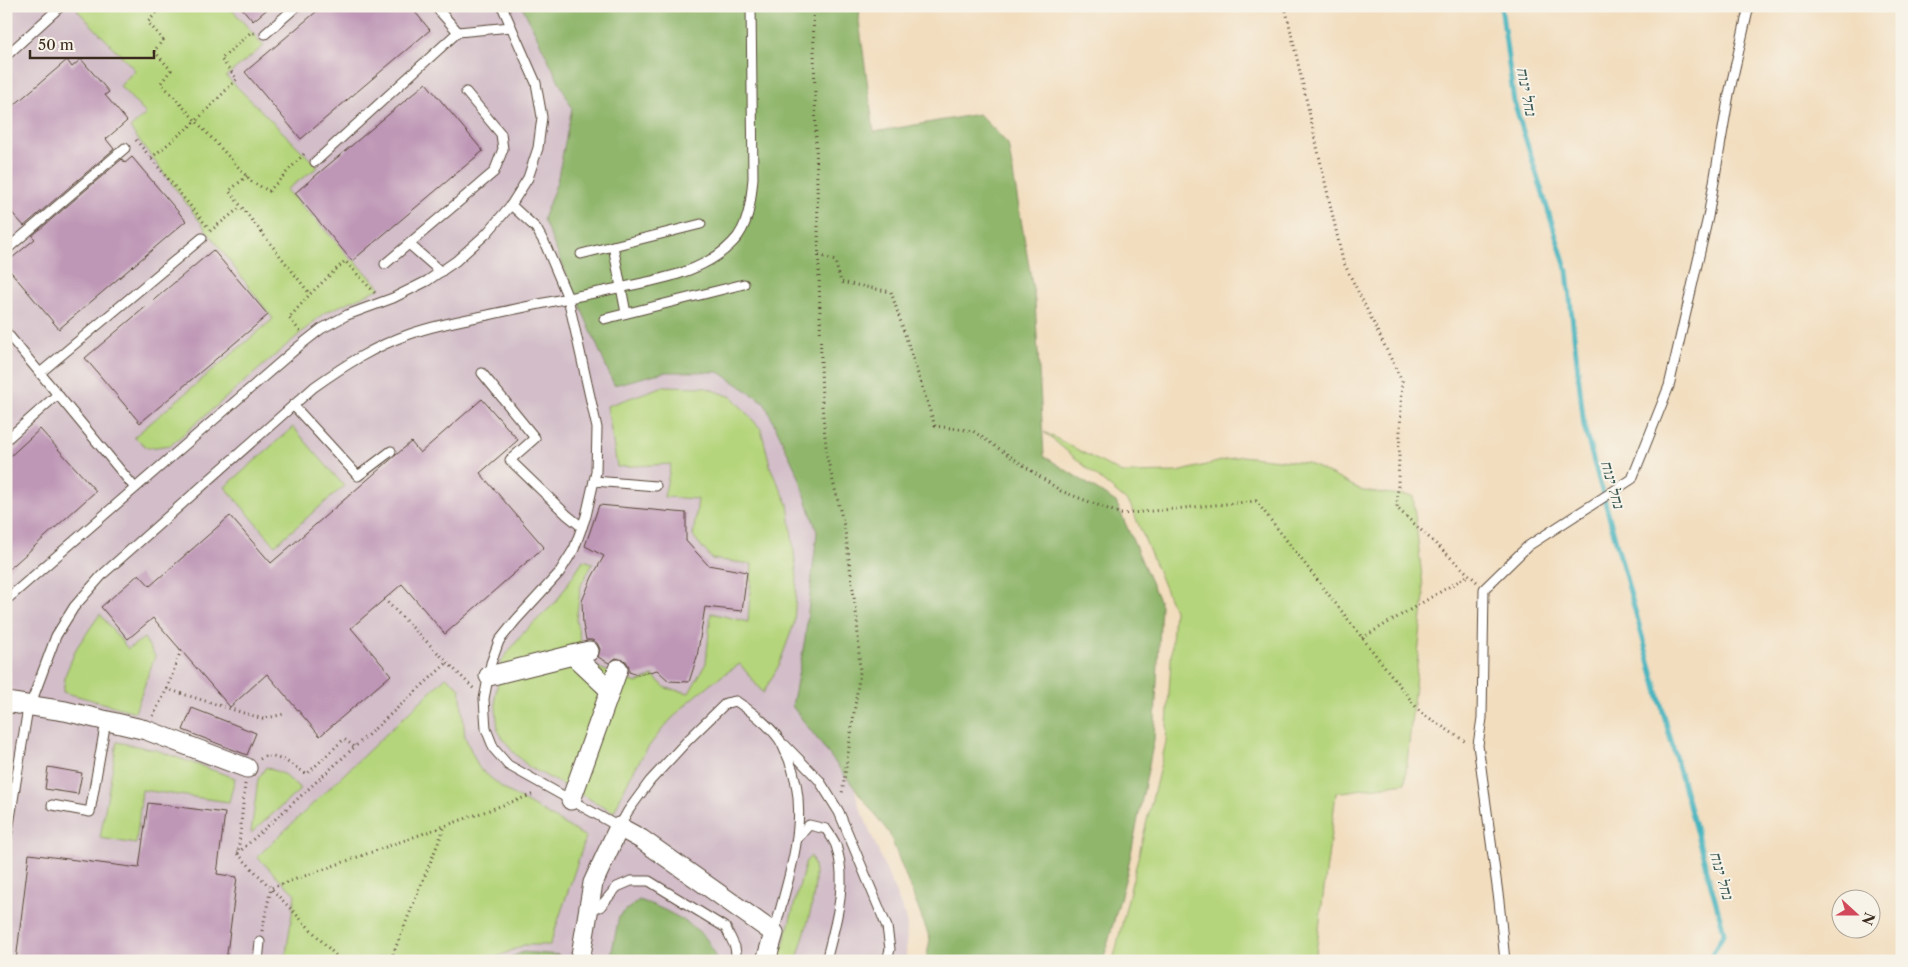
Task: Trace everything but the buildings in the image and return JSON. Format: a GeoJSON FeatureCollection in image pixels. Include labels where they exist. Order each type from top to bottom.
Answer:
{"type":"FeatureCollection","features":[{"type":"Feature","properties":{"kind":"street"},"geometry":{"type":"LineString","coordinates":[[489,676],[581,653],[610,690]]}},
{"type":"Feature","properties":{"kind":"street"},"geometry":{"type":"LineString","coordinates":[[570,800],[618,669]]}},
{"type":"Feature","properties":{"kind":"street"},"geometry":{"type":"LineString","coordinates":[[6,702],[30,705],[146,730],[247,768]]}},
{"type":"Feature","properties":{"kind":"street"},"geometry":{"type":"LineString","coordinates":[[592,961],[600,907],[619,827]]}},
{"type":"Feature","properties":{"kind":"street"},"geometry":{"type":"LineString","coordinates":[[619,827],[641,839],[774,933],[766,961]]}},
{"type":"Feature","properties":{"kind":"street"},"geometry":{"type":"LineString","coordinates":[[580,961],[593,883],[619,827]]}},
{"type":"Feature","properties":{"kind":"lane"},"geometry":{"type":"LineString","coordinates":[[6,56],[61,6]]}},
{"type":"Feature","properties":{"kind":"lane"},"geometry":{"type":"LineString","coordinates":[[265,34],[297,6]]}},
{"type":"Feature","properties":{"kind":"lane"},"geometry":{"type":"LineString","coordinates":[[435,6],[458,32]]}},
{"type":"Feature","properties":{"kind":"lane"},"geometry":{"type":"LineString","coordinates":[[6,600],[321,329],[347,315],[384,302],[441,272],[487,233],[511,205],[528,178],[538,148],[542,117],[536,83],[502,6]]}},
{"type":"Feature","properties":{"kind":"lane"},"geometry":{"type":"LineString","coordinates":[[6,843],[27,714],[56,636],[74,607],[103,574],[314,387],[343,366],[374,348],[411,333],[678,275],[718,254],[734,242],[745,223],[751,203],[753,178],[751,6]]}},
{"type":"Feature","properties":{"kind":"lane"},"geometry":{"type":"LineString","coordinates":[[1505,961],[1478,745],[1482,718],[1484,589],[1528,546],[1632,479],[1669,386],[1708,217],[1728,94],[1749,6]]}},
{"type":"Feature","properties":{"kind":"lane"},"geometry":{"type":"LineString","coordinates":[[316,162],[458,32],[511,27]]}},
{"type":"Feature","properties":{"kind":"lane"},"geometry":{"type":"LineString","coordinates":[[385,264],[494,172],[503,149],[501,134],[466,92]]}},
{"type":"Feature","properties":{"kind":"lane"},"geometry":{"type":"LineString","coordinates":[[6,250],[125,148]]}},
{"type":"Feature","properties":{"kind":"lane"},"geometry":{"type":"LineString","coordinates":[[511,205],[536,228],[545,244],[568,298],[597,428],[596,472],[582,527],[574,549],[559,574],[499,641],[491,663],[484,699],[486,729],[494,749],[508,765],[619,827],[650,781],[688,740],[726,703],[736,701],[752,712],[780,739],[818,780],[840,812],[886,927],[890,949],[887,961]]}},
{"type":"Feature","properties":{"kind":"lane"},"geometry":{"type":"LineString","coordinates":[[581,254],[701,224]]}},
{"type":"Feature","properties":{"kind":"lane"},"geometry":{"type":"LineString","coordinates":[[40,373],[202,238]]}},
{"type":"Feature","properties":{"kind":"lane"},"geometry":{"type":"LineString","coordinates":[[409,244],[441,272]]}},
{"type":"Feature","properties":{"kind":"lane"},"geometry":{"type":"LineString","coordinates":[[613,246],[626,313]]}},
{"type":"Feature","properties":{"kind":"lane"},"geometry":{"type":"LineString","coordinates":[[604,319],[744,284]]}},
{"type":"Feature","properties":{"kind":"lane"},"geometry":{"type":"LineString","coordinates":[[6,332],[135,488]]}},
{"type":"Feature","properties":{"kind":"lane"},"geometry":{"type":"LineString","coordinates":[[482,372],[535,438],[510,460],[582,527]]}},
{"type":"Feature","properties":{"kind":"lane"},"geometry":{"type":"LineString","coordinates":[[6,440],[58,394]]}},
{"type":"Feature","properties":{"kind":"lane"},"geometry":{"type":"LineString","coordinates":[[293,405],[358,476],[391,451]]}},
{"type":"Feature","properties":{"kind":"lane"},"geometry":{"type":"LineString","coordinates":[[594,481],[656,486]]}},
{"type":"Feature","properties":{"kind":"lane"},"geometry":{"type":"LineString","coordinates":[[52,805],[90,812],[106,721]]}},
{"type":"Feature","properties":{"kind":"lane"},"geometry":{"type":"LineString","coordinates":[[774,933],[800,822],[798,788],[792,766],[780,739]]}},
{"type":"Feature","properties":{"kind":"lane"},"geometry":{"type":"LineString","coordinates":[[796,839],[809,825],[826,829],[837,848],[842,878],[837,918],[826,961]]}},
{"type":"Feature","properties":{"kind":"lane"},"geometry":{"type":"LineString","coordinates":[[600,907],[617,887],[631,881],[649,881],[726,928],[734,947],[737,961]]}},
{"type":"Feature","properties":{"kind":"lane"},"geometry":{"type":"LineString","coordinates":[[258,961],[260,942]]}},
{"type":"Feature","properties":{"kind":"path"},"geometry":{"type":"LineString","coordinates":[[155,6],[159,10],[148,22],[164,40],[154,51],[171,70],[161,83],[252,182],[269,191],[306,152],[316,162]]}},
{"type":"Feature","properties":{"kind":"path"},"geometry":{"type":"LineString","coordinates":[[813,6],[822,405],[826,448],[845,530],[856,619],[860,672],[840,812]]}},
{"type":"Feature","properties":{"kind":"path"},"geometry":{"type":"LineString","coordinates":[[1285,6],[1343,261],[1402,381],[1397,508],[1484,589]]}},
{"type":"Feature","properties":{"kind":"path"},"geometry":{"type":"LineString","coordinates":[[151,158],[196,121],[237,79],[221,60],[250,33],[265,34]]}},
{"type":"Feature","properties":{"kind":"path"},"geometry":{"type":"LineString","coordinates":[[125,148],[133,137],[211,231]]}},
{"type":"Feature","properties":{"kind":"path"},"geometry":{"type":"LineString","coordinates":[[247,176],[229,191],[310,294]]}},
{"type":"Feature","properties":{"kind":"path"},"geometry":{"type":"LineString","coordinates":[[202,238],[241,207]]}},
{"type":"Feature","properties":{"kind":"path"},"geometry":{"type":"LineString","coordinates":[[819,255],[835,261],[841,282],[891,292],[935,426],[974,431],[1062,491],[1121,514],[1256,500],[1420,712],[1470,745],[1478,745]]}},
{"type":"Feature","properties":{"kind":"path"},"geometry":{"type":"LineString","coordinates":[[307,340],[288,318],[345,261],[384,302]]}},
{"type":"Feature","properties":{"kind":"path"},"geometry":{"type":"LineString","coordinates":[[1362,638],[1469,575]]}},
{"type":"Feature","properties":{"kind":"path"},"geometry":{"type":"LineString","coordinates":[[384,599],[484,699]]}},
{"type":"Feature","properties":{"kind":"path"},"geometry":{"type":"LineString","coordinates":[[146,730],[167,689],[181,650]]}},
{"type":"Feature","properties":{"kind":"path"},"geometry":{"type":"LineString","coordinates":[[238,854],[447,663]]}},
{"type":"Feature","properties":{"kind":"path"},"geometry":{"type":"LineString","coordinates":[[167,689],[263,719],[284,714]]}},
{"type":"Feature","properties":{"kind":"path"},"geometry":{"type":"LineString","coordinates":[[238,854],[247,768],[266,755],[284,760],[307,774],[344,739],[355,746]]}},
{"type":"Feature","properties":{"kind":"path"},"geometry":{"type":"LineString","coordinates":[[271,888],[549,788]]}},
{"type":"Feature","properties":{"kind":"path"},"geometry":{"type":"LineString","coordinates":[[391,960],[445,826]]}},
{"type":"Feature","properties":{"kind":"path"},"geometry":{"type":"LineString","coordinates":[[238,854],[341,961]]}},
{"type":"Feature","properties":{"kind":"path"},"geometry":{"type":"LineString","coordinates":[[260,942],[271,888]]}},
{"type":"Feature","properties":{"kind":"shaded area"},"geometry":{"type":"Polygon","coordinates":[[[6,6],[802,6],[841,741],[859,805],[907,920],[906,961],[6,961],[6,6]]]}},
{"type":"Feature","properties":{"kind":"green space"},"geometry":{"type":"Polygon","coordinates":[[[81,6],[229,6],[264,46],[226,76],[318,167],[286,190],[381,288],[324,313],[171,445],[148,448],[134,437],[273,319],[130,128],[146,114],[120,86],[135,70],[77,10],[81,6]]]}},
{"type":"Feature","properties":{"kind":"green space"},"geometry":{"type":"Polygon","coordinates":[[[522,6],[860,6],[859,21],[874,132],[979,114],[1008,144],[1035,301],[1044,456],[1116,502],[1161,605],[1154,740],[1127,873],[1103,961],[926,961],[930,939],[889,833],[792,706],[805,639],[817,532],[799,477],[764,402],[719,372],[664,372],[614,385],[543,219],[557,182],[572,108],[522,6]]]}},
{"type":"Feature","properties":{"kind":"green space"},"geometry":{"type":"Polygon","coordinates":[[[664,386],[704,387],[732,397],[761,429],[771,469],[788,504],[797,577],[794,624],[778,667],[763,693],[740,664],[709,685],[681,709],[656,736],[633,772],[614,812],[529,767],[513,752],[498,731],[495,697],[502,660],[525,631],[556,602],[583,560],[593,563],[581,585],[576,620],[586,663],[637,683],[653,676],[666,688],[689,693],[706,663],[711,613],[748,622],[752,564],[712,559],[693,536],[698,499],[664,497],[671,464],[617,467],[607,406],[664,386]]]}},
{"type":"Feature","properties":{"kind":"green space"},"geometry":{"type":"Polygon","coordinates":[[[293,427],[344,486],[275,545],[225,487],[293,427]]]}},
{"type":"Feature","properties":{"kind":"green space"},"geometry":{"type":"Polygon","coordinates":[[[1044,432],[1122,473],[1178,472],[1241,456],[1308,463],[1363,491],[1413,496],[1424,596],[1405,783],[1336,793],[1315,961],[1113,961],[1166,742],[1174,610],[1130,504],[1044,432]]]}},
{"type":"Feature","properties":{"kind":"green space"},"geometry":{"type":"Polygon","coordinates":[[[100,614],[128,649],[144,638],[155,656],[135,712],[63,692],[66,673],[77,647],[100,614]]]}},
{"type":"Feature","properties":{"kind":"green space"},"geometry":{"type":"Polygon","coordinates":[[[446,677],[460,688],[465,737],[479,768],[504,789],[586,837],[550,945],[524,945],[497,957],[497,961],[419,961],[408,957],[394,956],[380,957],[369,961],[285,961],[295,894],[257,857],[446,677]]]}},
{"type":"Feature","properties":{"kind":"green space"},"geometry":{"type":"Polygon","coordinates":[[[117,742],[156,750],[235,778],[229,802],[142,790],[136,844],[100,838],[117,742]]]}},
{"type":"Feature","properties":{"kind":"green space"},"geometry":{"type":"Polygon","coordinates":[[[266,767],[283,774],[301,789],[251,833],[258,779],[266,767]]]}},
{"type":"Feature","properties":{"kind":"green space"},"geometry":{"type":"Polygon","coordinates":[[[811,856],[814,866],[814,892],[797,961],[779,961],[806,861],[811,856]]]}},
{"type":"Feature","properties":{"kind":"green space"},"geometry":{"type":"Polygon","coordinates":[[[639,900],[673,915],[698,930],[708,941],[717,961],[610,961],[619,916],[639,900]]]}},
{"type":"Feature","properties":{"kind":"green space"},"geometry":{"type":"Polygon","coordinates":[[[523,952],[559,955],[558,961],[502,961],[523,952]]]}},
{"type":"Feature","properties":{"kind":"waterway","name":"נחל ינוח"},"geometry":{"type":"LineString","coordinates":[[1501,6],[1514,102],[1567,271],[1584,426],[1724,932],[1709,961]]}}]}
